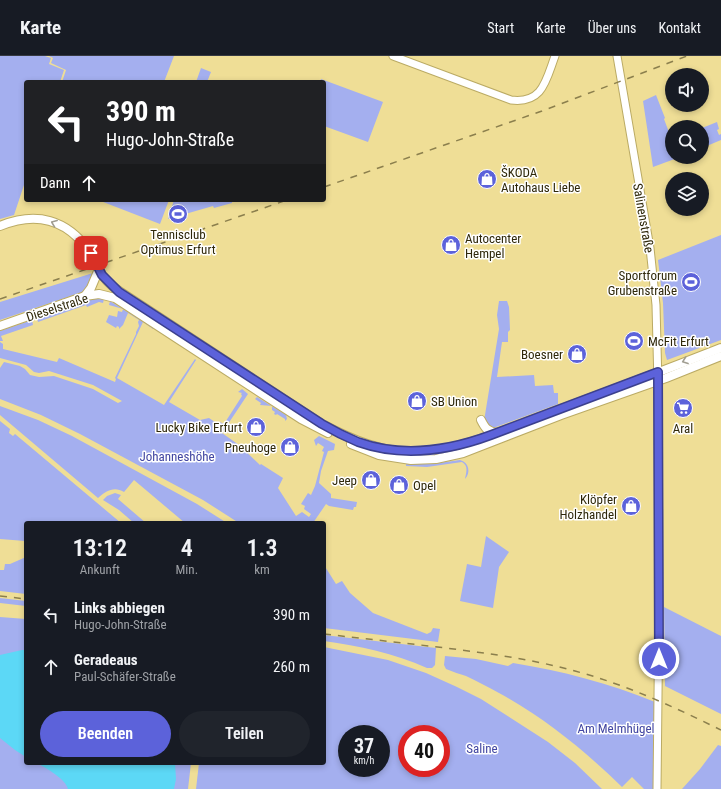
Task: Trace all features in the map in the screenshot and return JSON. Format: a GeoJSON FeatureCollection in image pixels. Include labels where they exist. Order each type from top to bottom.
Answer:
{"type":"FeatureCollection","features":[{"type":"Feature","properties":{"kind":"main road"},"geometry":{"type":"LineString","coordinates":[[0,226],[13,221],[29,218],[44,219],[57,223],[80,239],[91,253],[107,282],[117,295],[301,419],[349,444],[378,455],[392,458],[424,460],[436,459],[477,449],[561,415],[658,381],[721,356]]}},
{"type":"Feature","properties":{"kind":"main road"},"geometry":{"type":"LineString","coordinates":[[85,296],[94,283],[99,269]]}},
{"type":"Feature","properties":{"kind":"main road","name":"Dieselstraße"},"geometry":{"type":"LineString","coordinates":[[0,326],[85,296],[99,294],[117,295]]}},
{"type":"Feature","properties":{"kind":"main road"},"geometry":{"type":"LineString","coordinates":[[117,295],[322,424],[348,438],[380,448],[417,452],[435,450],[478,440],[721,348]]}},
{"type":"Feature","properties":{"kind":"main road"},"geometry":{"type":"LineString","coordinates":[[481,420],[485,429],[496,433]]}},
{"type":"Feature","properties":{"kind":"street"},"geometry":{"type":"LineString","coordinates":[[393,56],[517,100],[531,98],[538,93],[545,83],[555,56]]}},
{"type":"Feature","properties":{"kind":"street","name":"Salinenstraße"},"geometry":{"type":"LineString","coordinates":[[618,56],[654,277],[657,328],[659,704],[657,789]]}},
{"type":"Feature","properties":{"kind":"green space"},"geometry":{"type":"Polygon","coordinates":[[[0,56],[45,56],[51,58],[49,64],[64,70],[61,80],[24,80],[24,185],[14,215],[0,219],[0,56]]]}},
{"type":"Feature","properties":{"kind":"green space"},"geometry":{"type":"Polygon","coordinates":[[[49,56],[174,56],[165,80],[63,80],[66,70],[51,63],[53,58],[49,56]]]}},
{"type":"Feature","properties":{"kind":"green space"},"geometry":{"type":"Polygon","coordinates":[[[201,68],[211,72],[208,80],[197,80],[201,68]]]}},
{"type":"Feature","properties":{"kind":"green space"},"geometry":{"type":"Polygon","coordinates":[[[326,81],[383,102],[368,142],[326,127],[326,81]]]}},
{"type":"Feature","properties":{"kind":"green space"},"geometry":{"type":"Polygon","coordinates":[[[656,95],[665,118],[665,163],[653,167],[643,101],[656,95]]]}},
{"type":"Feature","properties":{"kind":"green space"},"geometry":{"type":"Polygon","coordinates":[[[717,122],[719,129],[717,130],[719,135],[721,134],[721,140],[709,145],[709,125],[717,122]]]}},
{"type":"Feature","properties":{"kind":"green space"},"geometry":{"type":"Polygon","coordinates":[[[103,202],[168,202],[160,224],[103,202]]]}},
{"type":"Feature","properties":{"kind":"green space","name":"Tennisclub Optimus Erfurt"},"geometry":{"type":"Polygon","coordinates":[[[173,202],[232,202],[214,208],[213,206],[168,219],[173,202]]]}},
{"type":"Feature","properties":{"kind":"green space","name":"Sportforum Grubenstraße"},"geometry":{"type":"Polygon","coordinates":[[[721,235],[721,340],[667,360],[665,353],[663,303],[658,260],[721,235]]]}},
{"type":"Feature","properties":{"kind":"green space"},"geometry":{"type":"Polygon","coordinates":[[[93,273],[90,285],[86,291],[0,320],[0,302],[93,273]]]}},
{"type":"Feature","properties":{"kind":"green space"},"geometry":{"type":"Polygon","coordinates":[[[90,299],[104,299],[103,303],[99,302],[87,307],[86,305],[38,322],[37,318],[90,299]]]}},
{"type":"Feature","properties":{"kind":"green space"},"geometry":{"type":"Polygon","coordinates":[[[110,301],[123,309],[109,305],[110,301]]]}},
{"type":"Feature","properties":{"kind":"green space"},"geometry":{"type":"Polygon","coordinates":[[[499,301],[507,301],[509,307],[510,330],[508,332],[508,342],[502,342],[497,377],[534,375],[535,386],[553,385],[554,393],[558,393],[558,404],[493,428],[484,421],[499,329],[497,315],[499,301]]]}},
{"type":"Feature","properties":{"kind":"green space","name":"Johanneshöhe"},"geometry":{"type":"Polygon","coordinates":[[[123,309],[153,328],[153,329],[143,322],[117,378],[164,405],[195,359],[196,360],[169,402],[200,420],[209,418],[218,424],[220,422],[224,424],[242,396],[242,393],[238,392],[242,389],[248,394],[222,433],[239,445],[260,465],[261,464],[283,478],[278,488],[296,516],[302,512],[309,517],[311,514],[304,509],[305,506],[301,504],[308,493],[311,495],[315,486],[324,452],[322,451],[324,447],[318,443],[316,446],[314,440],[319,436],[335,444],[334,450],[328,451],[321,471],[319,483],[331,494],[331,498],[357,502],[356,507],[354,507],[353,510],[329,506],[326,504],[314,521],[236,521],[203,500],[80,434],[41,415],[0,399],[0,368],[4,362],[20,366],[30,375],[39,377],[54,376],[93,389],[118,403],[122,401],[93,385],[49,371],[39,373],[34,372],[26,365],[0,358],[0,342],[3,344],[3,349],[57,362],[59,358],[115,382],[115,378],[139,326],[139,320],[128,313],[123,325],[119,329],[119,327],[117,326],[116,328],[106,322],[109,315],[117,317],[118,311],[122,312],[123,309]]]}},
{"type":"Feature","properties":{"kind":"green space"},"geometry":{"type":"Polygon","coordinates":[[[32,320],[33,325],[1,336],[3,341],[0,341],[0,331],[32,320]]]}},
{"type":"Feature","properties":{"kind":"green space"},"geometry":{"type":"Polygon","coordinates":[[[257,397],[271,406],[260,405],[261,403],[255,399],[257,397]]]}},
{"type":"Feature","properties":{"kind":"green space"},"geometry":{"type":"Polygon","coordinates":[[[0,406],[38,420],[72,436],[197,504],[224,521],[183,521],[134,480],[124,492],[113,489],[104,493],[98,498],[0,415],[0,406]]]}},
{"type":"Feature","properties":{"kind":"green space"},"geometry":{"type":"Polygon","coordinates":[[[272,406],[286,415],[287,419],[285,421],[285,419],[277,414],[274,414],[275,412],[272,410],[272,406]]]}},
{"type":"Feature","properties":{"kind":"green space"},"geometry":{"type":"Polygon","coordinates":[[[0,421],[10,429],[9,433],[13,436],[15,434],[119,521],[24,521],[24,541],[0,539],[0,421]]]}},
{"type":"Feature","properties":{"kind":"green space"},"geometry":{"type":"Polygon","coordinates":[[[460,460],[467,465],[468,468],[468,474],[465,479],[466,466],[462,462],[427,467],[406,466],[406,464],[432,464],[460,460]]]}},
{"type":"Feature","properties":{"kind":"green space"},"geometry":{"type":"Polygon","coordinates":[[[115,493],[121,495],[118,499],[144,521],[132,521],[119,510],[103,500],[107,496],[115,493]]]}},
{"type":"Feature","properties":{"kind":"green space"},"geometry":{"type":"Polygon","coordinates":[[[486,536],[509,552],[499,567],[493,608],[460,601],[467,564],[481,567],[486,536]]]}},
{"type":"Feature","properties":{"kind":"green space"},"geometry":{"type":"Polygon","coordinates":[[[24,558],[24,594],[0,591],[0,570],[4,570],[5,564],[10,564],[24,558]]]}},
{"type":"Feature","properties":{"kind":"green space"},"geometry":{"type":"Polygon","coordinates":[[[326,568],[336,584],[342,581],[350,593],[373,613],[427,634],[431,632],[433,628],[440,629],[438,642],[326,628],[326,568]]]}},
{"type":"Feature","properties":{"kind":"green space"},"geometry":{"type":"Polygon","coordinates":[[[0,598],[24,601],[24,606],[0,603],[0,598]]]}},
{"type":"Feature","properties":{"kind":"green space"},"geometry":{"type":"Polygon","coordinates":[[[664,607],[721,636],[721,714],[665,686],[664,607]]]}},
{"type":"Feature","properties":{"kind":"green space"},"geometry":{"type":"Polygon","coordinates":[[[0,617],[24,619],[24,765],[191,765],[188,789],[0,789],[0,617]]]}},
{"type":"Feature","properties":{"kind":"green space"},"geometry":{"type":"Polygon","coordinates":[[[326,635],[436,648],[435,665],[432,668],[427,668],[402,658],[350,645],[326,641],[326,635]]]}},
{"type":"Feature","properties":{"kind":"green space","name":"Saline"},"geometry":{"type":"Polygon","coordinates":[[[326,647],[388,660],[426,673],[481,699],[548,742],[575,763],[602,789],[196,789],[199,765],[326,765],[326,647]]]}},
{"type":"Feature","properties":{"kind":"green space","name":"Am Melmhügel"},"geometry":{"type":"Polygon","coordinates":[[[445,656],[476,659],[508,666],[513,663],[549,670],[603,683],[655,702],[653,789],[644,789],[632,777],[622,787],[579,748],[532,713],[478,682],[446,669],[444,665],[445,656]]]}},
{"type":"Feature","properties":{"kind":"green space"},"geometry":{"type":"Polygon","coordinates":[[[718,745],[721,746],[721,789],[682,789],[700,769],[718,745]]]}},
{"type":"Feature","properties":{"kind":"shaded area"},"geometry":{"type":"Polygon","coordinates":[[[24,650],[24,756],[0,738],[0,655],[24,650]]]}},
{"type":"Feature","properties":{"kind":"shaded area"},"geometry":{"type":"Polygon","coordinates":[[[40,765],[175,765],[176,779],[174,789],[68,789],[64,781],[40,765]]]}},
{"type":"Feature","properties":{"kind":"railway"},"geometry":{"type":"LineString","coordinates":[[326,186],[542,111],[687,56]]}},
{"type":"Feature","properties":{"kind":"railway"},"geometry":{"type":"LineString","coordinates":[[0,299],[281,202]]}},
{"type":"Feature","properties":{"kind":"railway"},"geometry":{"type":"LineString","coordinates":[[0,596],[24,599]]}},
{"type":"Feature","properties":{"kind":"railway"},"geometry":{"type":"LineString","coordinates":[[326,634],[484,653],[557,666],[632,690],[721,730]]}},
{"type":"Feature","properties":{"kind":"place","name":"ŠKODA Autohaus Liebe"},"geometry":{"type":"Point","coordinates":[487,179]}},
{"type":"Feature","properties":{"kind":"place","name":"Tennisclub Optimus Erfurt"},"geometry":{"type":"Point","coordinates":[178,214]}},
{"type":"Feature","properties":{"kind":"place","name":"Autocenter Hempel"},"geometry":{"type":"Point","coordinates":[451,245]}},
{"type":"Feature","properties":{"kind":"place","name":"Sportforum Grubenstraße"},"geometry":{"type":"Point","coordinates":[691,282]}},
{"type":"Feature","properties":{"kind":"place","name":"McFit Erfurt"},"geometry":{"type":"Point","coordinates":[634,341]}},
{"type":"Feature","properties":{"kind":"place","name":"Boesner"},"geometry":{"type":"Point","coordinates":[577,354]}},
{"type":"Feature","properties":{"kind":"place","name":"SB Union"},"geometry":{"type":"Point","coordinates":[417,401]}},
{"type":"Feature","properties":{"kind":"place","name":"Aral"},"geometry":{"type":"Point","coordinates":[683,408]}},
{"type":"Feature","properties":{"kind":"place","name":"Lucky Bike Erfurt"},"geometry":{"type":"Point","coordinates":[256,427]}},
{"type":"Feature","properties":{"kind":"place","name":"Pneuhoge"},"geometry":{"type":"Point","coordinates":[290,447]}},
{"type":"Feature","properties":{"kind":"place","name":"Jeep"},"geometry":{"type":"Point","coordinates":[371,480]}},
{"type":"Feature","properties":{"kind":"place","name":"Opel"},"geometry":{"type":"Point","coordinates":[399,485]}},
{"type":"Feature","properties":{"kind":"place","name":"Klöpfer Holzhandel"},"geometry":{"type":"Point","coordinates":[631,506]}},
{"type":"Feature","properties":{"kind":"route"},"geometry":{"type":"LineString","coordinates":[[91,253],[107,282],[119,292],[322,424],[348,438],[380,448],[417,452],[453,447],[478,440],[658,372],[659,659]]}}]}
